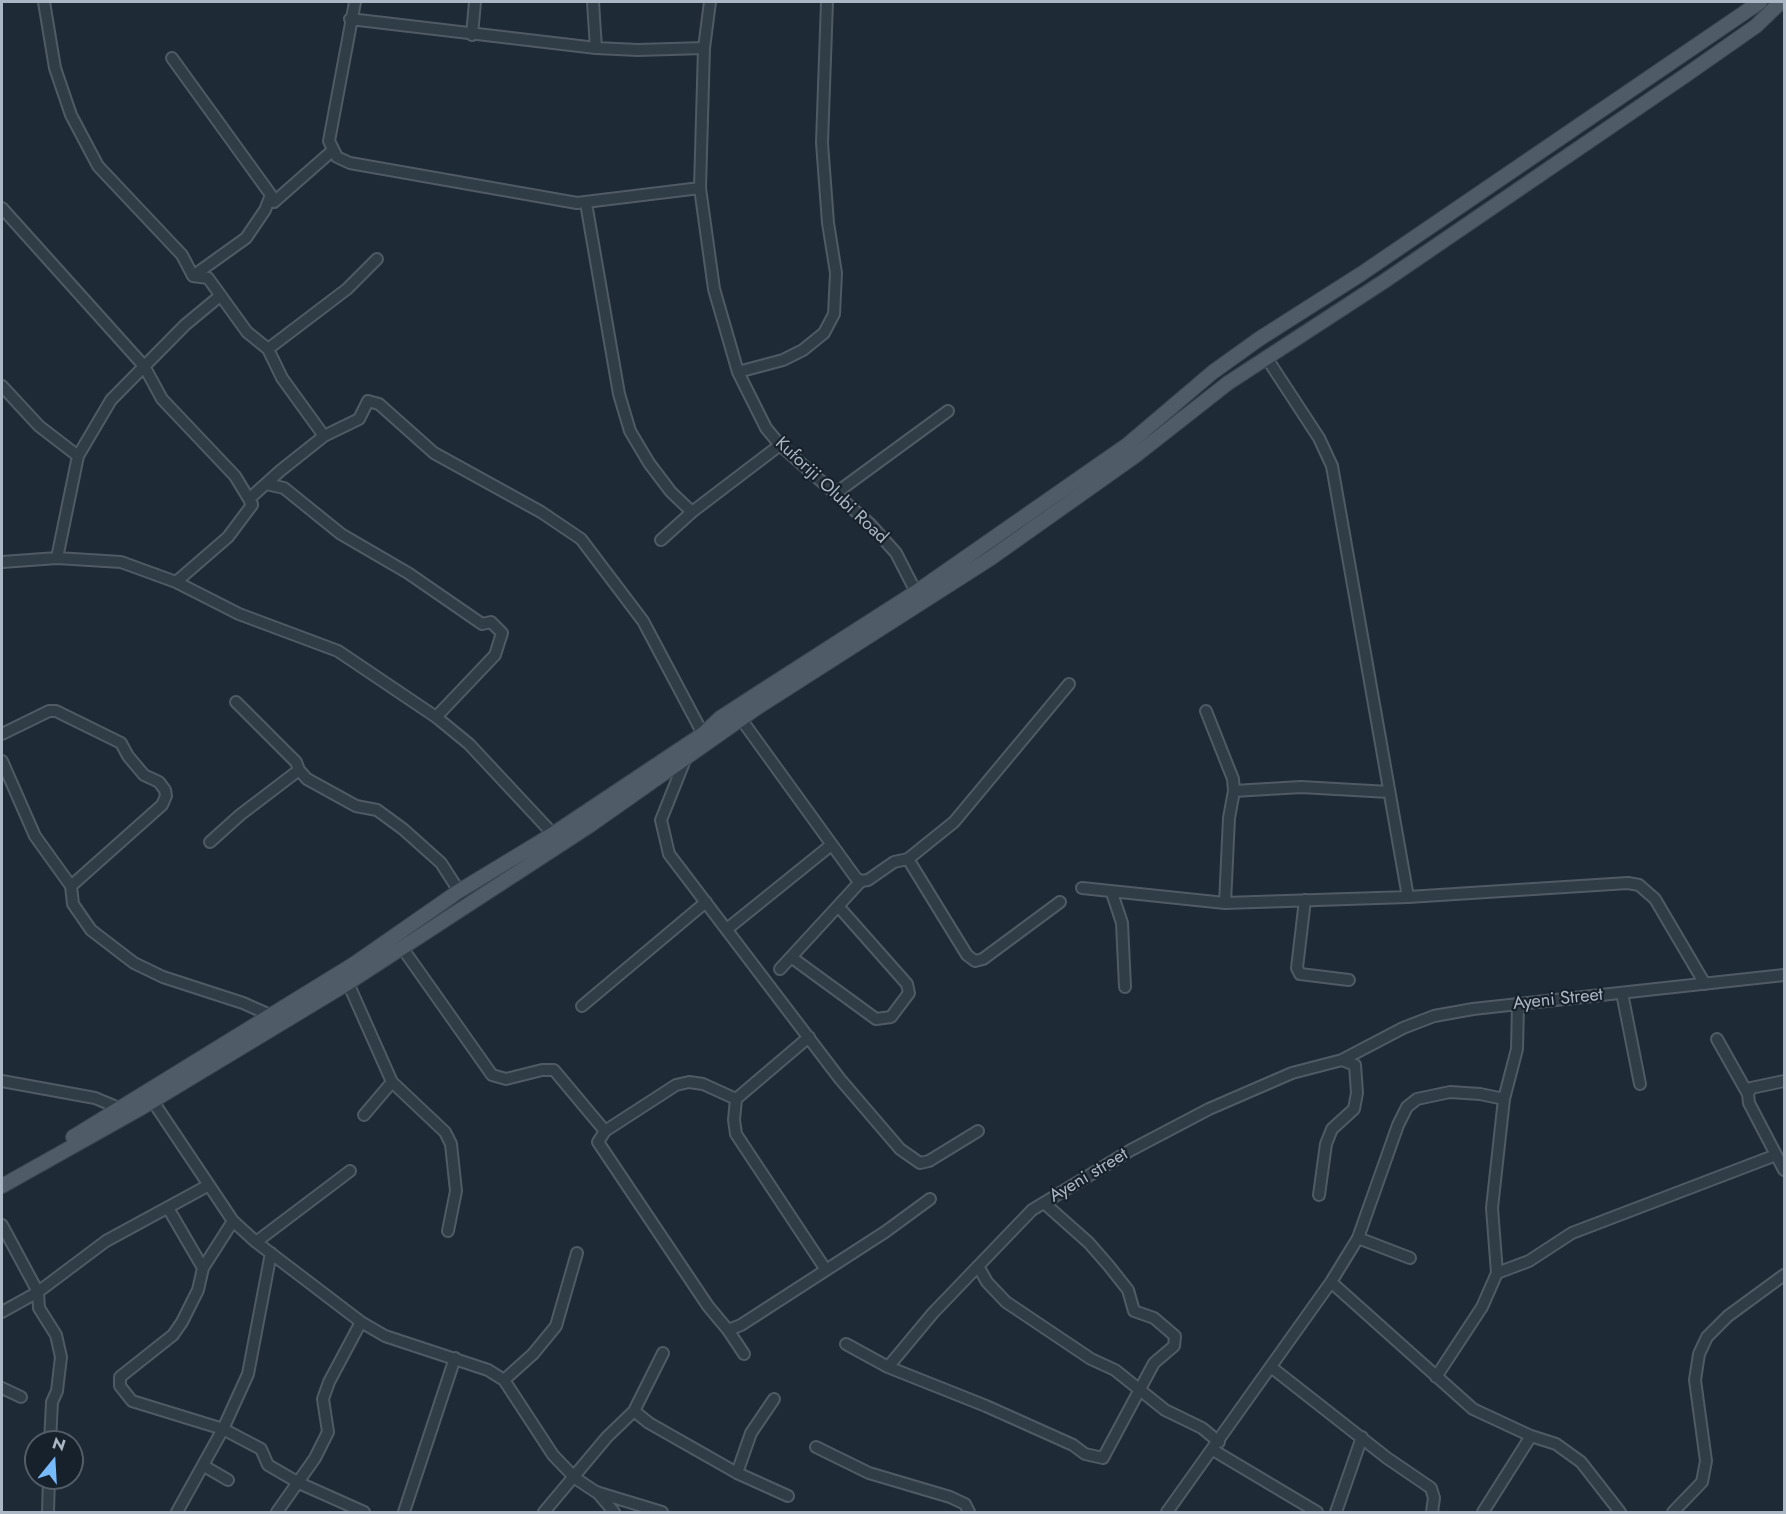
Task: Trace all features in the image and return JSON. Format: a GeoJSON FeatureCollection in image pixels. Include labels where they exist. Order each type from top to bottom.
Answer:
{"type":"FeatureCollection","features":[{"type":"Feature","properties":{"kind":"main road"},"geometry":{"type":"LineString","coordinates":[[2,1186],[150,1096],[403,949],[685,760],[801,673],[916,592],[1131,451],[1266,357],[1383,282],[1756,26],[1781,2]]}},
{"type":"Feature","properties":{"kind":"main road"},"geometry":{"type":"LineString","coordinates":[[2,1176],[119,1108],[150,1096],[270,1015],[354,964],[459,891],[553,834],[703,734],[720,718],[801,673],[991,558],[1131,451],[1204,379],[1259,339],[1361,274],[1753,3]]}},
{"type":"Feature","properties":{"kind":"street"},"geometry":{"type":"LineString","coordinates":[[44,2],[55,68],[71,115],[98,166],[182,255],[193,276]]}},
{"type":"Feature","properties":{"kind":"street"},"geometry":{"type":"LineString","coordinates":[[355,2],[329,141],[337,157],[351,163],[586,203],[700,188]]}},
{"type":"Feature","properties":{"kind":"street"},"geometry":{"type":"LineString","coordinates":[[472,35],[475,2]]}},
{"type":"Feature","properties":{"kind":"street"},"geometry":{"type":"LineString","coordinates":[[593,2],[596,48]]}},
{"type":"Feature","properties":{"kind":"street","name":"Kuforiji Olubi Road"},"geometry":{"type":"LineString","coordinates":[[710,2],[704,48],[700,188],[714,289],[738,372],[755,409],[780,445],[836,493],[896,553],[916,592]]}},
{"type":"Feature","properties":{"kind":"street"},"geometry":{"type":"LineString","coordinates":[[738,372],[783,360],[803,350],[824,333],[834,314],[836,273],[828,223],[822,143],[827,2]]}},
{"type":"Feature","properties":{"kind":"street"},"geometry":{"type":"LineString","coordinates":[[350,20],[596,48],[638,50],[704,48]]}},
{"type":"Feature","properties":{"kind":"street"},"geometry":{"type":"LineString","coordinates":[[172,58],[274,202],[332,151]]}},
{"type":"Feature","properties":{"kind":"street"},"geometry":{"type":"LineString","coordinates":[[193,276],[246,238],[265,210],[270,195]]}},
{"type":"Feature","properties":{"kind":"street"},"geometry":{"type":"LineString","coordinates":[[586,203],[619,394],[630,431],[665,485],[692,512]]}},
{"type":"Feature","properties":{"kind":"street"},"geometry":{"type":"LineString","coordinates":[[2,208],[144,366],[162,399],[235,476],[252,505]]}},
{"type":"Feature","properties":{"kind":"street"},"geometry":{"type":"LineString","coordinates":[[268,350],[347,289],[377,259]]}},
{"type":"Feature","properties":{"kind":"street"},"geometry":{"type":"LineString","coordinates":[[193,276],[208,278],[247,332],[268,350],[282,378],[324,436]]}},
{"type":"Feature","properties":{"kind":"street"},"geometry":{"type":"LineString","coordinates":[[57,558],[78,456],[111,400],[185,325],[220,296]]}},
{"type":"Feature","properties":{"kind":"street"},"geometry":{"type":"LineString","coordinates":[[1266,357],[1319,438],[1332,466],[1408,897]]}},
{"type":"Feature","properties":{"kind":"street"},"geometry":{"type":"LineString","coordinates":[[2,386],[39,426],[78,456]]}},
{"type":"Feature","properties":{"kind":"street"},"geometry":{"type":"LineString","coordinates":[[252,505],[249,499],[324,436],[359,419],[368,401],[379,404],[434,453],[541,512],[581,539],[643,621],[703,734]]}},
{"type":"Feature","properties":{"kind":"street"},"geometry":{"type":"LineString","coordinates":[[836,493],[948,411]]}},
{"type":"Feature","properties":{"kind":"street"},"geometry":{"type":"LineString","coordinates":[[661,540],[692,512],[780,445]]}},
{"type":"Feature","properties":{"kind":"street"},"geometry":{"type":"LineString","coordinates":[[266,484],[284,488],[341,534],[408,573],[482,624],[491,622],[502,633],[495,655],[436,717]]}},
{"type":"Feature","properties":{"kind":"street"},"geometry":{"type":"LineString","coordinates":[[176,582],[228,537],[252,505]]}},
{"type":"Feature","properties":{"kind":"street"},"geometry":{"type":"LineString","coordinates":[[2,562],[57,558],[121,562],[176,582],[239,614],[338,651],[436,717],[492,767],[553,834]]}},
{"type":"Feature","properties":{"kind":"street"},"geometry":{"type":"LineString","coordinates":[[780,969],[861,881],[868,880],[894,862],[908,859],[954,822],[1069,684]]}},
{"type":"Feature","properties":{"kind":"street"},"geometry":{"type":"LineString","coordinates":[[236,702],[296,762],[299,770],[317,785],[356,806],[377,810],[403,829],[441,863],[459,891]]}},
{"type":"Feature","properties":{"kind":"street"},"geometry":{"type":"LineString","coordinates":[[2,734],[49,711],[56,711],[122,742],[128,756],[144,775],[159,782],[165,790],[166,796],[162,805],[71,886]]}},
{"type":"Feature","properties":{"kind":"street"},"geometry":{"type":"LineString","coordinates":[[1206,711],[1233,778],[1234,791],[1229,818],[1225,903]]}},
{"type":"Feature","properties":{"kind":"street"},"geometry":{"type":"LineString","coordinates":[[741,719],[847,869],[861,881]]}},
{"type":"Feature","properties":{"kind":"street"},"geometry":{"type":"LineString","coordinates":[[685,760],[661,820],[669,854],[840,1079],[874,1121],[920,1162],[929,1161],[978,1131]]}},
{"type":"Feature","properties":{"kind":"street"},"geometry":{"type":"LineString","coordinates":[[2,761],[35,836],[71,886],[73,904],[91,930],[134,963],[163,977],[243,1003],[270,1015]]}},
{"type":"Feature","properties":{"kind":"street"},"geometry":{"type":"LineString","coordinates":[[210,842],[240,815],[299,770]]}},
{"type":"Feature","properties":{"kind":"street"},"geometry":{"type":"LineString","coordinates":[[1234,791],[1301,787],[1389,792]]}},
{"type":"Feature","properties":{"kind":"street"},"geometry":{"type":"LineString","coordinates":[[726,929],[830,846]]}},
{"type":"Feature","properties":{"kind":"street"},"geometry":{"type":"LineString","coordinates":[[908,859],[967,955],[975,961],[983,959],[1060,902]]}},
{"type":"Feature","properties":{"kind":"street"},"geometry":{"type":"LineString","coordinates":[[1082,888],[1112,893],[1225,903],[1408,897],[1629,883],[1639,885],[1655,899],[1705,984]]}},
{"type":"Feature","properties":{"kind":"street"},"geometry":{"type":"LineString","coordinates":[[1112,893],[1122,923],[1125,987]]}},
{"type":"Feature","properties":{"kind":"street"},"geometry":{"type":"LineString","coordinates":[[1305,900],[1298,968],[1300,974],[1349,980]]}},
{"type":"Feature","properties":{"kind":"street"},"geometry":{"type":"LineString","coordinates":[[582,1006],[706,902]]}},
{"type":"Feature","properties":{"kind":"street"},"geometry":{"type":"LineString","coordinates":[[791,957],[876,1019],[891,1017],[909,993],[907,984],[838,906]]}},
{"type":"Feature","properties":{"kind":"street"},"geometry":{"type":"LineString","coordinates":[[403,949],[492,1075],[506,1079],[542,1070],[554,1071],[605,1131]]}},
{"type":"Feature","properties":{"kind":"street","name":"Ayeni Street"},"geometry":{"type":"LineString","coordinates":[[1342,1060],[1403,1028],[1434,1016],[1518,1004],[1785,975]]}},
{"type":"Feature","properties":{"kind":"street"},"geometry":{"type":"LineString","coordinates":[[348,983],[392,1082],[445,1132],[451,1144],[456,1191],[448,1231]]}},
{"type":"Feature","properties":{"kind":"street"},"geometry":{"type":"LineString","coordinates":[[1622,993],[1640,1084]]}},
{"type":"Feature","properties":{"kind":"street"},"geometry":{"type":"LineString","coordinates":[[1436,1377],[1482,1307],[1497,1273],[1492,1208],[1504,1099],[1517,1049],[1518,1004]]}},
{"type":"Feature","properties":{"kind":"street"},"geometry":{"type":"LineString","coordinates":[[809,1037],[736,1099],[734,1120],[736,1134],[826,1270]]}},
{"type":"Feature","properties":{"kind":"street"},"geometry":{"type":"LineString","coordinates":[[1717,1039],[1748,1094],[1749,1103],[1785,1170]]}},
{"type":"Feature","properties":{"kind":"street"},"geometry":{"type":"LineString","coordinates":[[1319,1195],[1326,1144],[1332,1129],[1354,1109],[1358,1093],[1354,1065],[1342,1060]]}},
{"type":"Feature","properties":{"kind":"street","name":"Ayeni street"},"geometry":{"type":"LineString","coordinates":[[888,1367],[933,1313],[1032,1210],[1131,1150],[1209,1109],[1292,1074],[1342,1060]]}},
{"type":"Feature","properties":{"kind":"street"},"geometry":{"type":"LineString","coordinates":[[2,1081],[95,1098],[119,1108]]}},
{"type":"Feature","properties":{"kind":"street"},"geometry":{"type":"LineString","coordinates":[[1748,1094],[1751,1088],[1785,1081]]}},
{"type":"Feature","properties":{"kind":"street"},"geometry":{"type":"LineString","coordinates":[[364,1115],[392,1082]]}},
{"type":"Feature","properties":{"kind":"street"},"geometry":{"type":"LineString","coordinates":[[736,1099],[703,1084],[682,1083],[605,1131],[598,1142],[708,1306],[744,1354]]}},
{"type":"Feature","properties":{"kind":"street"},"geometry":{"type":"LineString","coordinates":[[1167,1512],[1331,1282],[1358,1238],[1398,1125],[1407,1107],[1417,1099],[1450,1092],[1480,1094],[1504,1099]]}},
{"type":"Feature","properties":{"kind":"street"},"geometry":{"type":"LineString","coordinates":[[150,1096],[233,1221],[256,1242],[361,1322],[408,1346],[455,1358],[488,1370],[504,1380],[553,1455],[575,1478],[596,1492],[614,1512]]}},
{"type":"Feature","properties":{"kind":"street"},"geometry":{"type":"LineString","coordinates":[[1497,1273],[1529,1261],[1572,1233],[1776,1155]]}},
{"type":"Feature","properties":{"kind":"street"},"geometry":{"type":"LineString","coordinates":[[256,1242],[350,1171]]}},
{"type":"Feature","properties":{"kind":"street"},"geometry":{"type":"LineString","coordinates":[[2,1312],[38,1292],[106,1241],[209,1185]]}},
{"type":"Feature","properties":{"kind":"street"},"geometry":{"type":"LineString","coordinates":[[728,1330],[741,1325],[885,1232],[930,1199]]}},
{"type":"Feature","properties":{"kind":"street"},"geometry":{"type":"LineString","coordinates":[[846,1344],[888,1367],[986,1406],[1073,1445],[1093,1458],[1103,1458],[1137,1390],[1154,1363],[1174,1346],[1175,1336],[1154,1318],[1134,1311],[1128,1290],[1109,1266],[1089,1243],[1044,1203]]}},
{"type":"Feature","properties":{"kind":"street"},"geometry":{"type":"LineString","coordinates":[[168,1208],[203,1268]]}},
{"type":"Feature","properties":{"kind":"street"},"geometry":{"type":"LineString","coordinates":[[233,1221],[203,1268],[198,1290],[182,1323],[173,1335],[120,1377],[120,1386],[132,1401],[223,1429],[261,1449],[268,1465],[298,1483],[364,1512]]}},
{"type":"Feature","properties":{"kind":"street"},"geometry":{"type":"LineString","coordinates":[[2,1225],[38,1292],[39,1308],[56,1335],[61,1357],[57,1391],[52,1402],[51,1430]]}},
{"type":"Feature","properties":{"kind":"street"},"geometry":{"type":"LineString","coordinates":[[1358,1238],[1410,1258]]}},
{"type":"Feature","properties":{"kind":"street"},"geometry":{"type":"LineString","coordinates":[[177,1512],[204,1466],[248,1374],[271,1253]]}},
{"type":"Feature","properties":{"kind":"street"},"geometry":{"type":"LineString","coordinates":[[504,1380],[533,1354],[556,1326],[576,1253]]}},
{"type":"Feature","properties":{"kind":"street"},"geometry":{"type":"LineString","coordinates":[[978,1266],[987,1282],[1006,1302],[1091,1359],[1115,1370],[1137,1390],[1169,1413],[1203,1428],[1216,1446],[1317,1512]]}},
{"type":"Feature","properties":{"kind":"street"},"geometry":{"type":"LineString","coordinates":[[1673,1512],[1702,1482],[1706,1461],[1695,1380],[1699,1354],[1707,1337],[1728,1316],[1785,1275]]}},
{"type":"Feature","properties":{"kind":"street"},"geometry":{"type":"LineString","coordinates":[[1331,1282],[1473,1409],[1531,1436],[1556,1444],[1581,1462],[1620,1512]]}},
{"type":"Feature","properties":{"kind":"street"},"geometry":{"type":"LineString","coordinates":[[277,1512],[298,1483],[328,1432],[323,1399],[329,1382],[361,1322]]}},
{"type":"Feature","properties":{"kind":"street"},"geometry":{"type":"LineString","coordinates":[[544,1512],[575,1478],[607,1437],[634,1411],[663,1353]]}},
{"type":"Feature","properties":{"kind":"street"},"geometry":{"type":"LineString","coordinates":[[404,1512],[455,1358]]}},
{"type":"Feature","properties":{"kind":"street"},"geometry":{"type":"LineString","coordinates":[[1271,1367],[1387,1458],[1431,1488],[1434,1498],[1432,1512]]}},
{"type":"Feature","properties":{"kind":"street"},"geometry":{"type":"LineString","coordinates":[[2,1388],[21,1397]]}},
{"type":"Feature","properties":{"kind":"street"},"geometry":{"type":"LineString","coordinates":[[737,1473],[754,1426],[774,1399]]}},
{"type":"Feature","properties":{"kind":"street"},"geometry":{"type":"LineString","coordinates":[[634,1411],[649,1423],[737,1473],[788,1496]]}},
{"type":"Feature","properties":{"kind":"street"},"geometry":{"type":"LineString","coordinates":[[1483,1512],[1531,1436]]}},
{"type":"Feature","properties":{"kind":"street"},"geometry":{"type":"LineString","coordinates":[[1336,1512],[1362,1437]]}},
{"type":"Feature","properties":{"kind":"street"},"geometry":{"type":"LineString","coordinates":[[816,1447],[869,1473],[950,1497],[965,1504],[969,1512]]}},
{"type":"Feature","properties":{"kind":"street"},"geometry":{"type":"LineString","coordinates":[[204,1466],[228,1480]]}},
{"type":"Feature","properties":{"kind":"street"},"geometry":{"type":"LineString","coordinates":[[48,1512],[49,1490]]}},
{"type":"Feature","properties":{"kind":"street"},"geometry":{"type":"LineString","coordinates":[[596,1492],[662,1512]]}}]}
